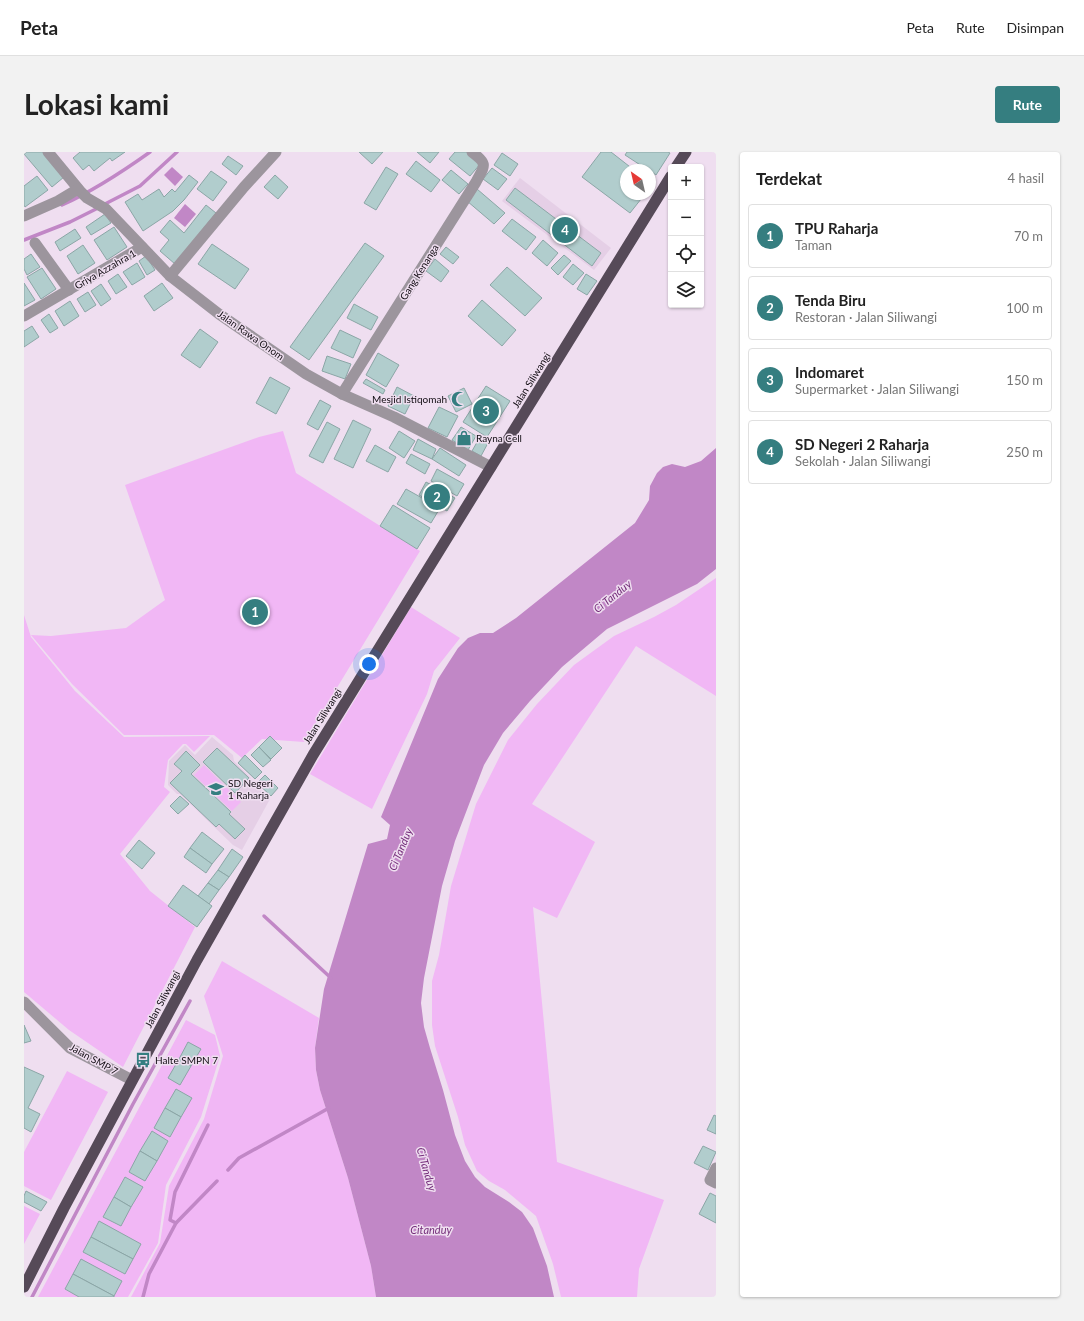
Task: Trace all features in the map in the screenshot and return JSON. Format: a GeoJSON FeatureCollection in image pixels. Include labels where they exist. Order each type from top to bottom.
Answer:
{"type":"FeatureCollection","features":[{"type":"Feature","properties":{"kind":"highway"},"geometry":{"type":"LineString","coordinates":[[678,164],[686,152]]}},
{"type":"Feature","properties":{"kind":"highway","name":"Jalan Siliwangi"},"geometry":{"type":"LineString","coordinates":[[24,1287],[199,955],[313,755],[668,181]]}},
{"type":"Feature","properties":{"kind":"street","name":"Jalan Rawa Onom"},"geometry":{"type":"LineString","coordinates":[[48,152],[82,193],[102,207],[170,276],[219,314],[306,374],[342,394],[394,418],[491,467]]}},
{"type":"Feature","properties":{"kind":"street"},"geometry":{"type":"LineString","coordinates":[[170,276],[244,187],[276,152]]}},
{"type":"Feature","properties":{"kind":"street","name":"Gang Kenanga"},"geometry":{"type":"LineString","coordinates":[[342,394],[476,182],[484,167],[484,164],[482,160],[472,152]]}},
{"type":"Feature","properties":{"kind":"street"},"geometry":{"type":"LineString","coordinates":[[24,216],[58,201],[82,193]]}},
{"type":"Feature","properties":{"kind":"street","name":"Griya Azzahra 1"},"geometry":{"type":"LineString","coordinates":[[35,243],[69,290]]}},
{"type":"Feature","properties":{"kind":"street","name":"Griya Azzahra 1"},"geometry":{"type":"LineString","coordinates":[[24,316],[142,247]]}},
{"type":"Feature","properties":{"kind":"street","name":"Jalan SMP 7"},"geometry":{"type":"LineString","coordinates":[[24,1002],[70,1048],[132,1080]]}},
{"type":"Feature","properties":{"kind":"street"},"geometry":{"type":"LineString","coordinates":[[716,1168],[710,1180],[716,1183]]}},
{"type":"Feature","properties":{"kind":"shaded area"},"geometry":{"type":"Polygon","coordinates":[[[520,178],[611,248],[594,270],[502,201],[520,178]]]}},
{"type":"Feature","properties":{"kind":"shaded area"},"geometry":{"type":"Polygon","coordinates":[[[283,431],[296,473],[420,551],[304,742],[262,739],[242,758],[214,735],[124,735],[72,684],[31,635],[51,636],[126,628],[165,600],[125,485],[259,437],[283,431]]]}},
{"type":"Feature","properties":{"kind":"shaded area"},"geometry":{"type":"Polygon","coordinates":[[[716,578],[716,696],[636,646],[532,804],[595,842],[557,918],[533,907],[557,1162],[664,1200],[639,1269],[637,1297],[561,1297],[553,1264],[536,1216],[505,1190],[489,1181],[477,1171],[465,1145],[458,1117],[435,1046],[432,1025],[432,981],[439,955],[451,886],[476,804],[508,740],[537,704],[574,665],[614,636],[676,605],[716,578]]]}},
{"type":"Feature","properties":{"kind":"shaded area"},"geometry":{"type":"Polygon","coordinates":[[[411,607],[460,638],[434,671],[427,694],[372,809],[310,774],[411,607]]]}},
{"type":"Feature","properties":{"kind":"shaded area"},"geometry":{"type":"Polygon","coordinates":[[[24,615],[31,637],[75,691],[124,737],[210,736],[194,752],[186,744],[183,744],[168,760],[164,787],[170,792],[120,854],[150,891],[195,927],[123,1067],[69,1030],[24,992],[24,615]]]}},
{"type":"Feature","properties":{"kind":"shaded area","name":"SD Negeri 1 Raharja"},"geometry":{"type":"Polygon","coordinates":[[[212,737],[233,755],[234,761],[270,799],[242,850],[233,845],[180,794],[177,794],[168,785],[169,761],[185,745],[195,755],[212,737]]]}},
{"type":"Feature","properties":{"kind":"shaded area"},"geometry":{"type":"Polygon","coordinates":[[[204,765],[241,802],[232,811],[194,775],[204,765]]]}},
{"type":"Feature","properties":{"kind":"shaded area"},"geometry":{"type":"Polygon","coordinates":[[[222,961],[319,1018],[315,1048],[316,1070],[320,1090],[348,1178],[371,1266],[376,1297],[131,1297],[160,1243],[169,1186],[204,1119],[223,1056],[204,996],[222,961]]]}},
{"type":"Feature","properties":{"kind":"shaded area"},"geometry":{"type":"Polygon","coordinates":[[[186,1020],[215,1035],[220,1056],[201,1117],[166,1185],[158,1243],[128,1297],[38,1297],[186,1020]]]}},
{"type":"Feature","properties":{"kind":"shaded area"},"geometry":{"type":"Polygon","coordinates":[[[67,1071],[108,1092],[51,1200],[24,1186],[24,1152],[67,1071]]]}},
{"type":"Feature","properties":{"kind":"shaded area"},"geometry":{"type":"Polygon","coordinates":[[[24,1206],[40,1214],[24,1244],[24,1206]]]}},
{"type":"Feature","properties":{"kind":"water"},"geometry":{"type":"Polygon","coordinates":[[[172,167],[183,177],[175,186],[164,175],[172,167]]]}},
{"type":"Feature","properties":{"kind":"water"},"geometry":{"type":"Polygon","coordinates":[[[185,204],[196,214],[185,227],[174,218],[185,204]]]}},
{"type":"Feature","properties":{"kind":"water","name":"Citanduy"},"geometry":{"type":"Polygon","coordinates":[[[716,448],[716,569],[697,584],[607,629],[562,667],[503,733],[484,765],[455,841],[442,886],[424,978],[421,1003],[424,1027],[455,1135],[465,1161],[475,1177],[485,1187],[522,1212],[533,1228],[547,1266],[554,1297],[376,1297],[371,1266],[348,1178],[320,1090],[316,1070],[315,1048],[324,989],[368,844],[387,839],[390,825],[381,817],[438,679],[458,648],[468,638],[480,633],[493,633],[516,618],[635,523],[649,500],[650,486],[657,473],[663,467],[672,464],[685,467],[701,461],[716,448]]]}},
{"type":"Feature","properties":{"kind":"building"},"geometry":{"type":"Polygon","coordinates":[[[27,152],[43,152],[64,177],[52,187],[24,154],[27,152]]]}},
{"type":"Feature","properties":{"kind":"building"},"geometry":{"type":"Polygon","coordinates":[[[80,152],[125,152],[112,161],[110,158],[94,171],[89,165],[83,170],[73,158],[80,152]]]}},
{"type":"Feature","properties":{"kind":"building"},"geometry":{"type":"Polygon","coordinates":[[[359,152],[383,152],[372,164],[359,152]]]}},
{"type":"Feature","properties":{"kind":"building"},"geometry":{"type":"Polygon","coordinates":[[[417,152],[439,152],[430,163],[417,152]]]}},
{"type":"Feature","properties":{"kind":"building"},"geometry":{"type":"Polygon","coordinates":[[[455,152],[467,152],[481,163],[470,176],[449,159],[455,152]]]}},
{"type":"Feature","properties":{"kind":"building"},"geometry":{"type":"Polygon","coordinates":[[[601,152],[611,152],[626,164],[620,164],[620,200],[640,200],[630,213],[582,177],[601,152]]]}},
{"type":"Feature","properties":{"kind":"building"},"geometry":{"type":"Polygon","coordinates":[[[627,152],[670,153],[656,175],[656,164],[639,164],[625,155],[627,152]]]}},
{"type":"Feature","properties":{"kind":"building"},"geometry":{"type":"Polygon","coordinates":[[[502,153],[518,164],[510,176],[494,165],[502,153]]]}},
{"type":"Feature","properties":{"kind":"building"},"geometry":{"type":"Polygon","coordinates":[[[228,156],[243,166],[236,175],[222,164],[228,156]]]}},
{"type":"Feature","properties":{"kind":"building"},"geometry":{"type":"Polygon","coordinates":[[[416,161],[440,180],[431,192],[406,174],[416,161]]]}},
{"type":"Feature","properties":{"kind":"building"},"geometry":{"type":"Polygon","coordinates":[[[386,167],[398,174],[376,210],[364,203],[386,167]]]}},
{"type":"Feature","properties":{"kind":"building"},"geometry":{"type":"Polygon","coordinates":[[[492,168],[507,179],[498,190],[483,179],[492,168]]]}},
{"type":"Feature","properties":{"kind":"building"},"geometry":{"type":"Polygon","coordinates":[[[451,170],[468,184],[459,194],[442,180],[451,170]]]}},
{"type":"Feature","properties":{"kind":"building"},"geometry":{"type":"Polygon","coordinates":[[[211,171],[227,182],[213,201],[197,189],[211,171]]]}},
{"type":"Feature","properties":{"kind":"building"},"geometry":{"type":"Polygon","coordinates":[[[189,175],[198,182],[184,200],[173,211],[143,231],[125,202],[138,194],[142,200],[159,189],[164,197],[172,189],[175,192],[189,175]]]}},
{"type":"Feature","properties":{"kind":"building"},"geometry":{"type":"Polygon","coordinates":[[[275,175],[288,187],[278,199],[264,187],[275,175]]]}},
{"type":"Feature","properties":{"kind":"building"},"geometry":{"type":"Polygon","coordinates":[[[37,176],[48,190],[25,207],[24,186],[37,176]]]}},
{"type":"Feature","properties":{"kind":"building"},"geometry":{"type":"Polygon","coordinates":[[[515,188],[601,253],[592,266],[506,200],[515,188]]]}},
{"type":"Feature","properties":{"kind":"building"},"geometry":{"type":"Polygon","coordinates":[[[477,189],[505,213],[494,224],[467,201],[477,189]]]}},
{"type":"Feature","properties":{"kind":"building"},"geometry":{"type":"Polygon","coordinates":[[[206,205],[216,213],[175,264],[160,251],[169,240],[160,232],[170,220],[184,233],[206,205]]]}},
{"type":"Feature","properties":{"kind":"building"},"geometry":{"type":"Polygon","coordinates":[[[105,214],[111,223],[91,235],[86,227],[105,214]]]}},
{"type":"Feature","properties":{"kind":"building"},"geometry":{"type":"Polygon","coordinates":[[[512,219],[536,237],[526,250],[502,231],[512,219]]]}},
{"type":"Feature","properties":{"kind":"building"},"geometry":{"type":"Polygon","coordinates":[[[114,227],[127,247],[107,260],[94,240],[114,227]]]}},
{"type":"Feature","properties":{"kind":"building"},"geometry":{"type":"Polygon","coordinates":[[[75,229],[81,238],[60,251],[55,242],[75,229]]]}},
{"type":"Feature","properties":{"kind":"building"},"geometry":{"type":"Polygon","coordinates":[[[543,240],[558,253],[547,266],[532,253],[543,240]]]}},
{"type":"Feature","properties":{"kind":"building"},"geometry":{"type":"Polygon","coordinates":[[[365,243],[384,256],[309,360],[290,347],[365,243]]]}},
{"type":"Feature","properties":{"kind":"building"},"geometry":{"type":"Polygon","coordinates":[[[212,244],[249,269],[235,289],[198,264],[212,244]]]}},
{"type":"Feature","properties":{"kind":"building"},"geometry":{"type":"Polygon","coordinates":[[[83,245],[95,263],[78,274],[67,256],[83,245]]]}},
{"type":"Feature","properties":{"kind":"building"},"geometry":{"type":"Polygon","coordinates":[[[446,247],[459,257],[453,264],[440,254],[446,247]]]}},
{"type":"Feature","properties":{"kind":"building"},"geometry":{"type":"Polygon","coordinates":[[[31,254],[40,267],[27,275],[24,269],[24,259],[31,254]]]}},
{"type":"Feature","properties":{"kind":"building"},"geometry":{"type":"Polygon","coordinates":[[[564,255],[571,261],[558,275],[551,268],[564,255]]]}},
{"type":"Feature","properties":{"kind":"building"},"geometry":{"type":"Polygon","coordinates":[[[146,256],[155,270],[147,275],[139,261],[146,256]]]}},
{"type":"Feature","properties":{"kind":"building"},"geometry":{"type":"Polygon","coordinates":[[[435,259],[449,271],[441,282],[426,271],[435,259]]]}},
{"type":"Feature","properties":{"kind":"building"},"geometry":{"type":"Polygon","coordinates":[[[137,263],[145,277],[132,285],[123,272],[137,263]]]}},
{"type":"Feature","properties":{"kind":"building"},"geometry":{"type":"Polygon","coordinates":[[[573,264],[584,273],[573,285],[563,277],[573,264]]]}},
{"type":"Feature","properties":{"kind":"building"},"geometry":{"type":"Polygon","coordinates":[[[507,267],[542,298],[525,316],[490,285],[507,267]]]}},
{"type":"Feature","properties":{"kind":"building"},"geometry":{"type":"Polygon","coordinates":[[[42,268],[56,289],[41,299],[27,277],[42,268]]]}},
{"type":"Feature","properties":{"kind":"building"},"geometry":{"type":"Polygon","coordinates":[[[118,274],[127,287],[116,294],[108,281],[118,274]]]}},
{"type":"Feature","properties":{"kind":"building"},"geometry":{"type":"Polygon","coordinates":[[[586,274],[597,281],[587,295],[577,289],[586,274]]]}},
{"type":"Feature","properties":{"kind":"building"},"geometry":{"type":"Polygon","coordinates":[[[24,283],[35,300],[24,306],[24,283]]]}},
{"type":"Feature","properties":{"kind":"building"},"geometry":{"type":"Polygon","coordinates":[[[162,283],[173,298],[154,311],[144,296],[162,283]]]}},
{"type":"Feature","properties":{"kind":"building"},"geometry":{"type":"Polygon","coordinates":[[[101,284],[111,299],[101,306],[91,291],[101,284]]]}},
{"type":"Feature","properties":{"kind":"building"},"geometry":{"type":"Polygon","coordinates":[[[88,292],[96,305],[85,312],[77,299],[88,292]]]}},
{"type":"Feature","properties":{"kind":"building"},"geometry":{"type":"Polygon","coordinates":[[[482,300],[516,330],[502,346],[468,316],[482,300]]]}},
{"type":"Feature","properties":{"kind":"building"},"geometry":{"type":"Polygon","coordinates":[[[70,301],[79,316],[64,326],[55,311],[70,301]]]}},
{"type":"Feature","properties":{"kind":"building"},"geometry":{"type":"Polygon","coordinates":[[[354,304],[378,317],[371,330],[347,318],[354,304]]]}},
{"type":"Feature","properties":{"kind":"building"},"geometry":{"type":"Polygon","coordinates":[[[49,314],[58,328],[50,333],[41,320],[49,314]]]}},
{"type":"Feature","properties":{"kind":"building"},"geometry":{"type":"Polygon","coordinates":[[[32,326],[39,337],[24,347],[24,331],[32,326]]]}},
{"type":"Feature","properties":{"kind":"building"},"geometry":{"type":"Polygon","coordinates":[[[200,329],[218,342],[200,368],[181,355],[200,329]]]}},
{"type":"Feature","properties":{"kind":"building"},"geometry":{"type":"Polygon","coordinates":[[[340,330],[361,340],[353,358],[331,348],[340,330]]]}},
{"type":"Feature","properties":{"kind":"building"},"geometry":{"type":"Polygon","coordinates":[[[378,353],[399,365],[386,387],[366,375],[378,353]]]}},
{"type":"Feature","properties":{"kind":"building"},"geometry":{"type":"Polygon","coordinates":[[[327,356],[351,364],[345,379],[322,371],[327,356]]]}},
{"type":"Feature","properties":{"kind":"building"},"geometry":{"type":"Polygon","coordinates":[[[270,377],[290,388],[276,414],[256,403],[270,377]]]}},
{"type":"Feature","properties":{"kind":"building"},"geometry":{"type":"Polygon","coordinates":[[[366,379],[385,390],[383,394],[363,383],[366,379]]]}},
{"type":"Feature","properties":{"kind":"building"},"geometry":{"type":"Polygon","coordinates":[[[486,386],[510,401],[487,437],[463,422],[486,386]]]}},
{"type":"Feature","properties":{"kind":"building"},"geometry":{"type":"Polygon","coordinates":[[[397,387],[414,396],[405,414],[388,406],[397,387]]]}},
{"type":"Feature","properties":{"kind":"building"},"geometry":{"type":"Polygon","coordinates":[[[464,388],[472,404],[456,412],[448,396],[464,388]]]}},
{"type":"Feature","properties":{"kind":"building"},"geometry":{"type":"Polygon","coordinates":[[[320,400],[331,406],[318,430],[307,424],[320,400]]]}},
{"type":"Feature","properties":{"kind":"building"},"geometry":{"type":"Polygon","coordinates":[[[439,407],[458,416],[447,437],[428,428],[439,407]]]}},
{"type":"Feature","properties":{"kind":"building"},"geometry":{"type":"Polygon","coordinates":[[[353,420],[371,429],[353,468],[334,459],[353,420]]]}},
{"type":"Feature","properties":{"kind":"building"},"geometry":{"type":"Polygon","coordinates":[[[327,422],[340,429],[323,463],[309,456],[327,422]]]}},
{"type":"Feature","properties":{"kind":"building","name":"Rayna Cell"},"geometry":{"type":"Polygon","coordinates":[[[461,427],[476,436],[468,450],[452,440],[461,427]]]}},
{"type":"Feature","properties":{"kind":"building"},"geometry":{"type":"Polygon","coordinates":[[[399,431],[415,441],[404,458],[389,448],[399,431]]]}},
{"type":"Feature","properties":{"kind":"building"},"geometry":{"type":"Polygon","coordinates":[[[480,437],[488,443],[481,456],[472,451],[480,437]]]}},
{"type":"Feature","properties":{"kind":"building"},"geometry":{"type":"Polygon","coordinates":[[[418,439],[436,449],[432,459],[413,450],[418,439]]]}},
{"type":"Feature","properties":{"kind":"building"},"geometry":{"type":"Polygon","coordinates":[[[375,445],[396,457],[388,472],[366,461],[375,445]]]}},
{"type":"Feature","properties":{"kind":"building"},"geometry":{"type":"Polygon","coordinates":[[[440,448],[466,465],[459,476],[432,459],[440,448]]]}},
{"type":"Feature","properties":{"kind":"building"},"geometry":{"type":"Polygon","coordinates":[[[411,454],[430,464],[425,474],[406,463],[411,454]]]}},
{"type":"Feature","properties":{"kind":"building"},"geometry":{"type":"Polygon","coordinates":[[[437,469],[464,484],[457,496],[431,481],[437,469]]]}},
{"type":"Feature","properties":{"kind":"building"},"geometry":{"type":"Polygon","coordinates":[[[426,482],[455,498],[447,511],[419,495],[426,482]]]}},
{"type":"Feature","properties":{"kind":"building"},"geometry":{"type":"Polygon","coordinates":[[[406,489],[440,508],[431,523],[397,504],[406,489]]]}},
{"type":"Feature","properties":{"kind":"building"},"geometry":{"type":"Polygon","coordinates":[[[393,505],[430,528],[417,549],[380,526],[393,505]]]}},
{"type":"Feature","properties":{"kind":"building"},"geometry":{"type":"Polygon","coordinates":[[[270,736],[282,748],[271,759],[259,747],[270,736]]]}},
{"type":"Feature","properties":{"kind":"building"},"geometry":{"type":"Polygon","coordinates":[[[259,747],[271,760],[263,767],[251,755],[259,747]]]}},
{"type":"Feature","properties":{"kind":"building"},"geometry":{"type":"Polygon","coordinates":[[[217,748],[249,778],[235,793],[203,762],[217,748]]]}},
{"type":"Feature","properties":{"kind":"building"},"geometry":{"type":"Polygon","coordinates":[[[186,751],[200,765],[191,774],[231,812],[229,814],[245,829],[235,839],[219,824],[216,827],[170,783],[182,771],[174,764],[186,751]]]}},
{"type":"Feature","properties":{"kind":"building"},"geometry":{"type":"Polygon","coordinates":[[[245,755],[262,772],[255,779],[238,763],[245,755]]]}},
{"type":"Feature","properties":{"kind":"building"},"geometry":{"type":"Polygon","coordinates":[[[265,775],[278,788],[271,796],[257,783],[265,775]]]}},
{"type":"Feature","properties":{"kind":"building"},"geometry":{"type":"Polygon","coordinates":[[[180,796],[189,804],[178,814],[170,806],[180,796]]]}},
{"type":"Feature","properties":{"kind":"building"},"geometry":{"type":"Polygon","coordinates":[[[202,832],[224,849],[212,864],[190,848],[202,832]]]}},
{"type":"Feature","properties":{"kind":"building"},"geometry":{"type":"Polygon","coordinates":[[[139,840],[155,853],[142,869],[126,856],[139,840]]]}},
{"type":"Feature","properties":{"kind":"building"},"geometry":{"type":"Polygon","coordinates":[[[190,848],[212,864],[206,873],[184,857],[190,848]]]}},
{"type":"Feature","properties":{"kind":"building"},"geometry":{"type":"Polygon","coordinates":[[[232,849],[243,857],[229,877],[218,870],[232,849]]]}},
{"type":"Feature","properties":{"kind":"building"},"geometry":{"type":"Polygon","coordinates":[[[218,870],[229,877],[219,890],[208,883],[218,870]]]}},
{"type":"Feature","properties":{"kind":"building"},"geometry":{"type":"Polygon","coordinates":[[[208,883],[219,890],[209,904],[198,896],[208,883]]]}},
{"type":"Feature","properties":{"kind":"building"},"geometry":{"type":"Polygon","coordinates":[[[183,885],[212,906],[197,927],[168,906],[183,885]]]}},
{"type":"Feature","properties":{"kind":"building"},"geometry":{"type":"Polygon","coordinates":[[[24,1025],[31,1041],[24,1043],[24,1025]]]}},
{"type":"Feature","properties":{"kind":"building"},"geometry":{"type":"Polygon","coordinates":[[[188,1042],[201,1049],[191,1066],[179,1059],[188,1042]]]}},
{"type":"Feature","properties":{"kind":"building"},"geometry":{"type":"Polygon","coordinates":[[[179,1059],[191,1066],[180,1085],[168,1078],[179,1059]]]}},
{"type":"Feature","properties":{"kind":"building"},"geometry":{"type":"Polygon","coordinates":[[[24,1067],[44,1076],[28,1108],[40,1114],[31,1132],[24,1128],[24,1067]]]}},
{"type":"Feature","properties":{"kind":"building"},"geometry":{"type":"Polygon","coordinates":[[[176,1089],[192,1098],[181,1117],[165,1108],[176,1089]]]}},
{"type":"Feature","properties":{"kind":"building"},"geometry":{"type":"Polygon","coordinates":[[[165,1108],[181,1117],[170,1137],[154,1128],[165,1108]]]}},
{"type":"Feature","properties":{"kind":"building"},"geometry":{"type":"Polygon","coordinates":[[[714,1115],[716,1116],[716,1134],[707,1130],[714,1115]]]}},
{"type":"Feature","properties":{"kind":"building"},"geometry":{"type":"Polygon","coordinates":[[[152,1131],[168,1141],[157,1161],[140,1151],[152,1131]]]}},
{"type":"Feature","properties":{"kind":"building"},"geometry":{"type":"Polygon","coordinates":[[[703,1146],[716,1152],[708,1170],[694,1163],[703,1146]]]}},
{"type":"Feature","properties":{"kind":"building"},"geometry":{"type":"Polygon","coordinates":[[[140,1151],[157,1161],[145,1181],[129,1172],[140,1151]]]}},
{"type":"Feature","properties":{"kind":"building"},"geometry":{"type":"Polygon","coordinates":[[[125,1177],[143,1187],[131,1207],[114,1197],[125,1177]]]}},
{"type":"Feature","properties":{"kind":"building"},"geometry":{"type":"Polygon","coordinates":[[[26,1191],[47,1202],[41,1211],[24,1202],[26,1191]]]}},
{"type":"Feature","properties":{"kind":"building"},"geometry":{"type":"Polygon","coordinates":[[[710,1193],[716,1196],[716,1223],[699,1214],[710,1193]]]}},
{"type":"Feature","properties":{"kind":"building"},"geometry":{"type":"Polygon","coordinates":[[[114,1197],[131,1207],[121,1226],[103,1217],[114,1197]]]}},
{"type":"Feature","properties":{"kind":"building"},"geometry":{"type":"Polygon","coordinates":[[[99,1221],[141,1244],[133,1259],[91,1237],[99,1221]]]}},
{"type":"Feature","properties":{"kind":"building"},"geometry":{"type":"Polygon","coordinates":[[[91,1237],[133,1259],[125,1274],[83,1252],[91,1237]]]}},
{"type":"Feature","properties":{"kind":"building"},"geometry":{"type":"Polygon","coordinates":[[[81,1259],[122,1281],[114,1296],[73,1274],[81,1259]]]}},
{"type":"Feature","properties":{"kind":"building"},"geometry":{"type":"Polygon","coordinates":[[[73,1274],[114,1297],[79,1297],[65,1289],[73,1274]]]}},
{"type":"Feature","properties":{"kind":"waterway"},"geometry":{"type":"LineString","coordinates":[[62,205],[107,181],[150,152]]}},
{"type":"Feature","properties":{"kind":"waterway"},"geometry":{"type":"LineString","coordinates":[[103,205],[140,186],[177,152]]}},
{"type":"Feature","properties":{"kind":"waterway"},"geometry":{"type":"LineString","coordinates":[[24,240],[70,222],[98,208]]}},
{"type":"Feature","properties":{"kind":"waterway"},"geometry":{"type":"LineString","coordinates":[[264,916],[331,978]]}},
{"type":"Feature","properties":{"kind":"waterway"},"geometry":{"type":"LineString","coordinates":[[32,1297],[133,1104],[190,1001]]}},
{"type":"Feature","properties":{"kind":"waterway"},"geometry":{"type":"LineString","coordinates":[[228,1170],[239,1158],[329,1108]]}},
{"type":"Feature","properties":{"kind":"waterway"},"geometry":{"type":"LineString","coordinates":[[176,1223],[170,1220],[175,1192],[208,1125]]}},
{"type":"Feature","properties":{"kind":"waterway"},"geometry":{"type":"LineString","coordinates":[[143,1297],[149,1274],[176,1223],[217,1181]]}},
{"type":"Feature","properties":{"kind":"place","name":"SD Negeri 2 Raharja"},"geometry":{"type":"Point","coordinates":[565,230]}},
{"type":"Feature","properties":{"kind":"place","name":"Mesjid Istiqomah"},"geometry":{"type":"Point","coordinates":[459,399]}},
{"type":"Feature","properties":{"kind":"place","name":"Indomaret"},"geometry":{"type":"Point","coordinates":[486,411]}},
{"type":"Feature","properties":{"kind":"place","name":"Rayna Cell"},"geometry":{"type":"Point","coordinates":[464,438]}},
{"type":"Feature","properties":{"kind":"place","name":"Tenda Biru"},"geometry":{"type":"Point","coordinates":[437,497]}},
{"type":"Feature","properties":{"kind":"place","name":"TPU Raharja"},"geometry":{"type":"Point","coordinates":[255,612]}},
{"type":"Feature","properties":{"kind":"place","name":"SD Negeri 1 Raharja"},"geometry":{"type":"Point","coordinates":[216,789]}},
{"type":"Feature","properties":{"kind":"place","name":"Halte SMPN 7"},"geometry":{"type":"Point","coordinates":[143,1060]}},
{"type":"Feature","properties":{"kind":"water label","name":"Ci Tanduy"},"geometry":{"type":"Point","coordinates":[612,596]}},
{"type":"Feature","properties":{"kind":"water label","name":"Ci Tanduy"},"geometry":{"type":"Point","coordinates":[400,849]}},
{"type":"Feature","properties":{"kind":"water label","name":"Ci Tanduy"},"geometry":{"type":"Point","coordinates":[427,1169]}}]}
